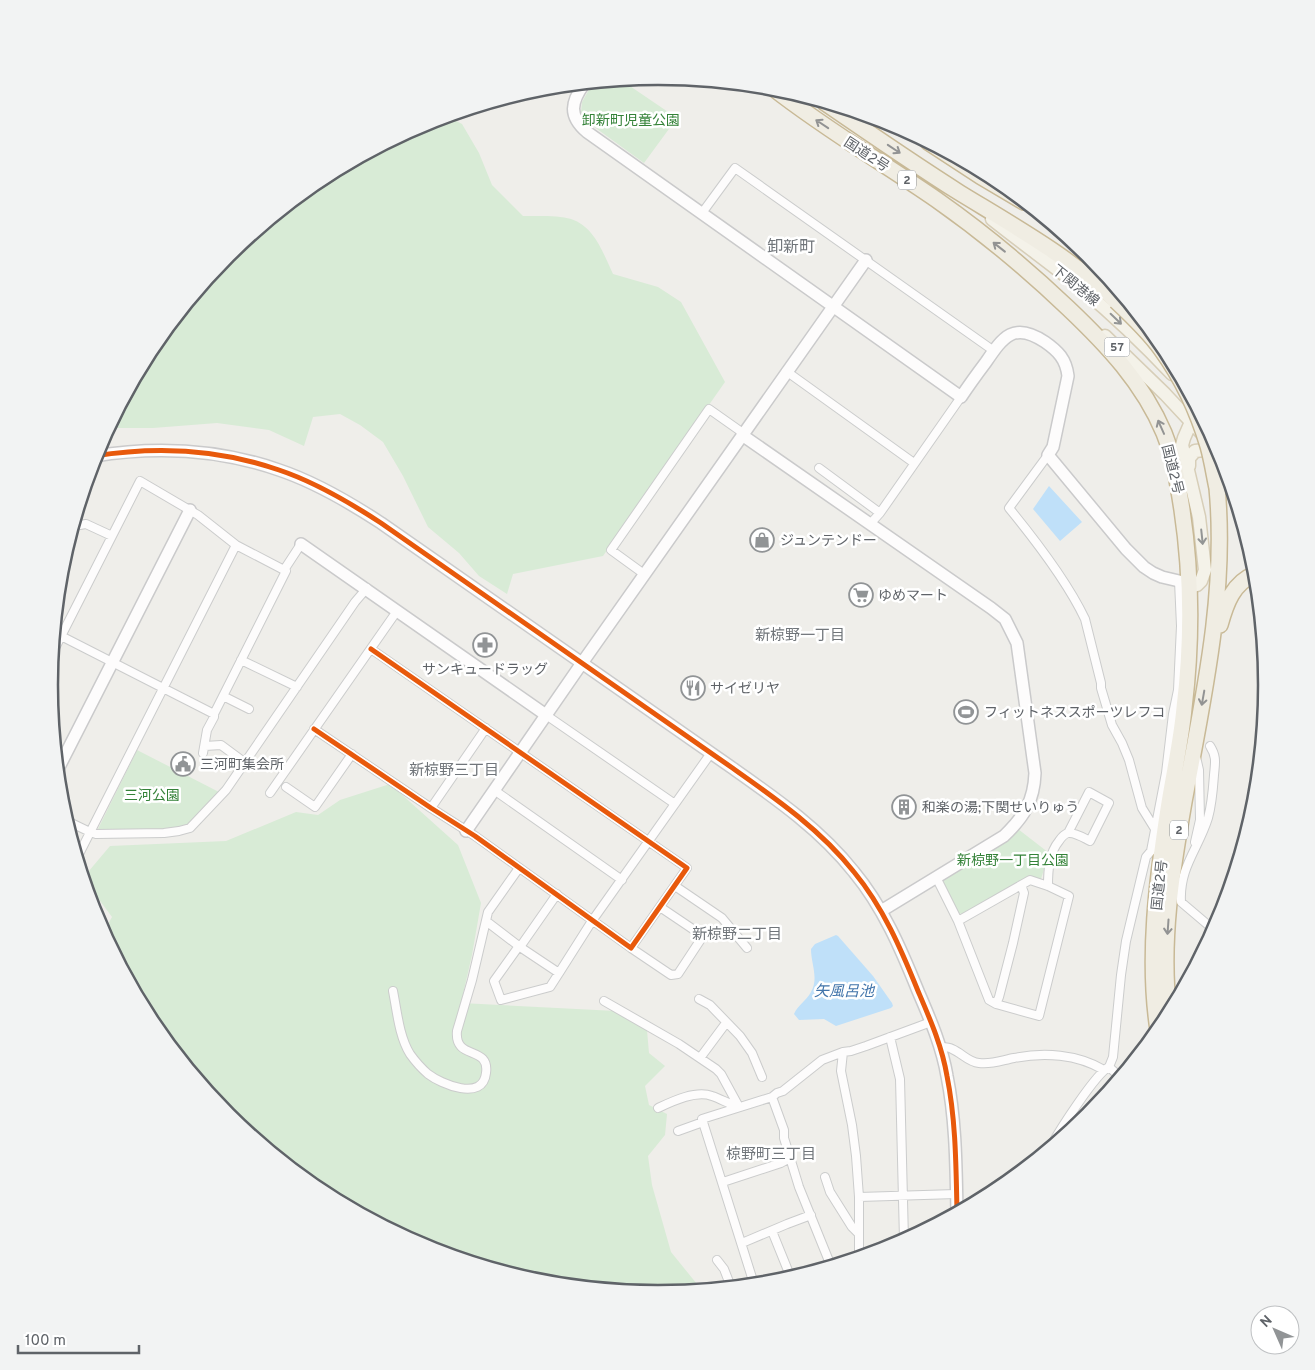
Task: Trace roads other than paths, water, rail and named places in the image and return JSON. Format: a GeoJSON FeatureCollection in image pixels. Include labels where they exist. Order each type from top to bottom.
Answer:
{"type":"FeatureCollection","features":[{"type":"Feature","properties":{"kind":"highway","name":"国道2号"},"geometry":{"type":"LineString","coordinates":[[789,100],[950,210],[999,246],[1036,278],[1104,344],[1132,376],[1159,423],[1170,450],[1180,487],[1188,547],[1184,584],[1190,639],[1186,699],[1167,810],[1156,908],[1154,973],[1157,1017]]}},
{"type":"Feature","properties":{"kind":"highway","name":"国道2号"},"geometry":{"type":"LineString","coordinates":[[843,115],[955,190],[1061,256],[1093,281],[1130,315]]}},
{"type":"Feature","properties":{"kind":"highway","name":"国道2号"},"geometry":{"type":"LineString","coordinates":[[1168,999],[1167,942],[1177,840],[1211,650],[1220,554],[1217,488],[1207,444]]}},
{"type":"Feature","properties":{"kind":"highway"},"geometry":{"type":"LineString","coordinates":[[1211,650],[1225,606],[1234,590],[1247,578]]}},
{"type":"Feature","properties":{"kind":"main road","name":"下関港線"},"geometry":{"type":"LineString","coordinates":[[955,190],[1081,288],[1166,368]]}},
{"type":"Feature","properties":{"kind":"main road","name":"下関港線"},"geometry":{"type":"LineString","coordinates":[[1036,278],[1090,322],[1194,416]]}},
{"type":"Feature","properties":{"kind":"main road"},"geometry":{"type":"LineString","coordinates":[[1184,584],[1197,585],[1201,582],[1205,570],[1199,517],[1182,445],[1195,419]]}},
{"type":"Feature","properties":{"kind":"main road"},"geometry":{"type":"LineString","coordinates":[[1188,547],[1188,499],[1177,444],[1180,433],[1195,419]]}},
{"type":"Feature","properties":{"kind":"main road"},"geometry":{"type":"LineString","coordinates":[[1190,474],[1189,458],[1195,451],[1210,452]]}},
{"type":"Feature","properties":{"kind":"street"},"geometry":{"type":"LineString","coordinates":[[580,90],[573,104],[574,117],[581,127],[961,397]]}},
{"type":"Feature","properties":{"kind":"street"},"geometry":{"type":"LineString","coordinates":[[702,213],[735,168],[994,351]]}},
{"type":"Feature","properties":{"kind":"street"},"geometry":{"type":"LineString","coordinates":[[466,830],[786,371],[866,260]]}},
{"type":"Feature","properties":{"kind":"street"},"geometry":{"type":"LineString","coordinates":[[870,524],[880,513],[1000,342],[1009,335],[1020,332],[1026,333],[1039,338],[1059,354],[1065,362],[1068,376],[1053,447],[1009,508],[1033,537],[1074,598],[1085,620],[1100,688],[1112,724],[1129,760],[1142,808],[1155,828]]}},
{"type":"Feature","properties":{"kind":"street"},"geometry":{"type":"LineString","coordinates":[[786,371],[914,463]]}},
{"type":"Feature","properties":{"kind":"street"},"geometry":{"type":"LineString","coordinates":[[644,574],[611,550],[709,409],[998,613],[1005,620],[1017,643],[1035,773],[1035,782],[1030,802],[1020,819],[1004,836],[881,911]]}},
{"type":"Feature","properties":{"kind":"street"},"geometry":{"type":"LineString","coordinates":[[103,455],[140,450],[215,454],[280,470],[340,497],[777,799],[818,833],[854,871],[870,892],[881,911],[900,946],[941,1047],[948,1078],[954,1130],[957,1205]]}},
{"type":"Feature","properties":{"kind":"street"},"geometry":{"type":"LineString","coordinates":[[1048,455],[1135,557],[1153,573],[1184,584],[1179,681],[1173,714],[1172,739],[1151,851],[1144,863],[1126,941],[1115,1048],[1107,1069],[1068,1117],[1062,1128]]}},
{"type":"Feature","properties":{"kind":"street"},"geometry":{"type":"LineString","coordinates":[[819,468],[880,513]]}},
{"type":"Feature","properties":{"kind":"street"},"geometry":{"type":"LineString","coordinates":[[214,714],[61,636],[140,481],[190,510],[236,545],[284,570]]}},
{"type":"Feature","properties":{"kind":"street"},"geometry":{"type":"LineString","coordinates":[[63,760],[190,510]]}},
{"type":"Feature","properties":{"kind":"street"},"geometry":{"type":"LineString","coordinates":[[79,525],[86,524],[112,536]]}},
{"type":"Feature","properties":{"kind":"street"},"geometry":{"type":"LineString","coordinates":[[244,762],[221,745],[204,749],[207,730],[286,571],[284,570],[301,544],[675,804]]}},
{"type":"Feature","properties":{"kind":"street"},"geometry":{"type":"LineString","coordinates":[[81,850],[236,545]]}},
{"type":"Feature","properties":{"kind":"street"},"geometry":{"type":"LineString","coordinates":[[74,824],[96,834],[164,833],[190,828],[226,790],[366,588]]}},
{"type":"Feature","properties":{"kind":"street"},"geometry":{"type":"LineString","coordinates":[[270,793],[397,611]]}},
{"type":"Feature","properties":{"kind":"street"},"geometry":{"type":"LineString","coordinates":[[371,648],[687,868],[631,948]]}},
{"type":"Feature","properties":{"kind":"street"},"geometry":{"type":"LineString","coordinates":[[241,660],[297,687]]}},
{"type":"Feature","properties":{"kind":"street"},"geometry":{"type":"LineString","coordinates":[[223,696],[249,709]]}},
{"type":"Feature","properties":{"kind":"street"},"geometry":{"type":"LineString","coordinates":[[431,808],[486,728]]}},
{"type":"Feature","properties":{"kind":"street"},"geometry":{"type":"LineString","coordinates":[[314,729],[466,830],[631,948],[672,975],[678,974],[704,936],[660,907]]}},
{"type":"Feature","properties":{"kind":"street"},"geometry":{"type":"LineString","coordinates":[[1192,853],[1202,836],[1209,817],[1215,754],[1210,746]]}},
{"type":"Feature","properties":{"kind":"street"},"geometry":{"type":"LineString","coordinates":[[1194,748],[1199,770],[1200,820],[1192,853],[1182,880],[1181,902],[1208,925]]}},
{"type":"Feature","properties":{"kind":"street"},"geometry":{"type":"LineString","coordinates":[[557,894],[494,981],[501,1000],[550,987],[592,921],[711,753]]}},
{"type":"Feature","properties":{"kind":"street"},"geometry":{"type":"LineString","coordinates":[[286,788],[315,807],[352,754]]}},
{"type":"Feature","properties":{"kind":"street"},"geometry":{"type":"LineString","coordinates":[[494,790],[622,880]]}},
{"type":"Feature","properties":{"kind":"street"},"geometry":{"type":"LineString","coordinates":[[1048,886],[1048,869],[1054,847],[1068,833],[1089,792],[1109,803],[1090,841],[1076,834],[1068,833]]}},
{"type":"Feature","properties":{"kind":"street"},"geometry":{"type":"LineString","coordinates":[[393,990],[406,1048],[416,1062],[428,1074],[440,1082],[462,1089],[478,1087],[486,1074],[485,1062],[480,1055],[468,1052],[462,1048],[456,1038],[457,1031],[472,980],[488,912],[519,868]]}},
{"type":"Feature","properties":{"kind":"street"},"geometry":{"type":"LineString","coordinates":[[936,877],[958,922],[989,1000],[996,1004],[1039,1016],[1069,896],[1030,880],[958,922]]}},
{"type":"Feature","properties":{"kind":"street"},"geometry":{"type":"LineString","coordinates":[[996,1004],[1015,935],[1024,892],[1021,885]]}},
{"type":"Feature","properties":{"kind":"street"},"geometry":{"type":"LineString","coordinates":[[675,886],[722,918],[747,948]]}},
{"type":"Feature","properties":{"kind":"street"},"geometry":{"type":"LineString","coordinates":[[486,921],[559,974]]}},
{"type":"Feature","properties":{"kind":"street"},"geometry":{"type":"LineString","coordinates":[[699,999],[710,1005],[740,1036],[748,1046],[762,1077]]}},
{"type":"Feature","properties":{"kind":"street"},"geometry":{"type":"LineString","coordinates":[[604,1001],[679,1044],[721,1074],[739,1107]]}},
{"type":"Feature","properties":{"kind":"street"},"geometry":{"type":"LineString","coordinates":[[752,1277],[702,1119],[772,1097],[822,1060],[931,1022]]}},
{"type":"Feature","properties":{"kind":"street"},"geometry":{"type":"LineString","coordinates":[[700,1058],[726,1023]]}},
{"type":"Feature","properties":{"kind":"street"},"geometry":{"type":"LineString","coordinates":[[890,1037],[900,1079],[904,1232]]}},
{"type":"Feature","properties":{"kind":"street"},"geometry":{"type":"LineString","coordinates":[[941,1047],[951,1048],[969,1060],[980,1063],[991,1063],[1036,1055],[1068,1056],[1107,1069],[1115,1074]]}},
{"type":"Feature","properties":{"kind":"street"},"geometry":{"type":"LineString","coordinates":[[843,1052],[841,1071],[854,1137],[859,1197],[859,1250]]}},
{"type":"Feature","properties":{"kind":"street"},"geometry":{"type":"LineString","coordinates":[[658,1108],[693,1095],[712,1096],[739,1107]]}},
{"type":"Feature","properties":{"kind":"street"},"geometry":{"type":"LineString","coordinates":[[772,1097],[784,1130],[784,1138],[799,1186],[829,1260]]}},
{"type":"Feature","properties":{"kind":"street"},"geometry":{"type":"LineString","coordinates":[[678,1131],[703,1122]]}},
{"type":"Feature","properties":{"kind":"street"},"geometry":{"type":"LineString","coordinates":[[723,1182],[781,1163],[790,1158]]}},
{"type":"Feature","properties":{"kind":"street"},"geometry":{"type":"LineString","coordinates":[[825,1178],[830,1192],[852,1227],[858,1233]]}},
{"type":"Feature","properties":{"kind":"street"},"geometry":{"type":"LineString","coordinates":[[859,1197],[956,1194]]}},
{"type":"Feature","properties":{"kind":"street"},"geometry":{"type":"LineString","coordinates":[[742,1243],[810,1215]]}},
{"type":"Feature","properties":{"kind":"street"},"geometry":{"type":"LineString","coordinates":[[772,1230],[788,1270]]}},
{"type":"Feature","properties":{"kind":"street"},"geometry":{"type":"LineString","coordinates":[[717,1260],[724,1269],[729,1281]]}},
{"type":"Feature","properties":{"kind":"water"},"geometry":{"type":"Polygon","coordinates":[[[1049,486],[1082,522],[1060,541],[1033,509],[1049,486]]]}},
{"type":"Feature","properties":{"kind":"water","name":"矢風呂池"},"geometry":{"type":"Polygon","coordinates":[[[836,935],[873,976],[893,1006],[836,1026],[824,1019],[799,1020],[794,1014],[813,987],[814,971],[811,949],[815,944],[836,935]]]}},
{"type":"Feature","properties":{"kind":"place","name":"ジュンテンドー"},"geometry":{"type":"Point","coordinates":[762,540]}},
{"type":"Feature","properties":{"kind":"place","name":"ゆめマート"},"geometry":{"type":"Point","coordinates":[861,595]}},
{"type":"Feature","properties":{"kind":"place","name":"サンキュードラッグ"},"geometry":{"type":"Point","coordinates":[485,645]}},
{"type":"Feature","properties":{"kind":"place","name":"サイゼリヤ"},"geometry":{"type":"Point","coordinates":[693,688]}},
{"type":"Feature","properties":{"kind":"place","name":"フィットネススポーツレフコ"},"geometry":{"type":"Point","coordinates":[966,712]}},
{"type":"Feature","properties":{"kind":"place","name":"三河町集会所"},"geometry":{"type":"Point","coordinates":[183,764]}},
{"type":"Feature","properties":{"kind":"place","name":"和楽の湯;下関せいりゅう"},"geometry":{"type":"Point","coordinates":[904,807]}},
{"type":"Feature","properties":{"kind":"district","name":"卸新町"},"geometry":{"type":"Point","coordinates":[791,246]}},
{"type":"Feature","properties":{"kind":"district","name":"新椋野一丁目"},"geometry":{"type":"Point","coordinates":[800,635]}},
{"type":"Feature","properties":{"kind":"district","name":"新椋野三丁目"},"geometry":{"type":"Point","coordinates":[454,770]}},
{"type":"Feature","properties":{"kind":"district","name":"新椋野二丁目"},"geometry":{"type":"Point","coordinates":[737,934]}},
{"type":"Feature","properties":{"kind":"district","name":"椋野町三丁目"},"geometry":{"type":"Point","coordinates":[771,1154]}},
{"type":"Feature","properties":{"kind":"park label","name":"卸新町児童公園"},"geometry":{"type":"Point","coordinates":[631,120]}},
{"type":"Feature","properties":{"kind":"park label","name":"三河公園"},"geometry":{"type":"Point","coordinates":[152,795]}},
{"type":"Feature","properties":{"kind":"park label","name":"新椋野一丁目公園"},"geometry":{"type":"Point","coordinates":[1013,860]}}]}
